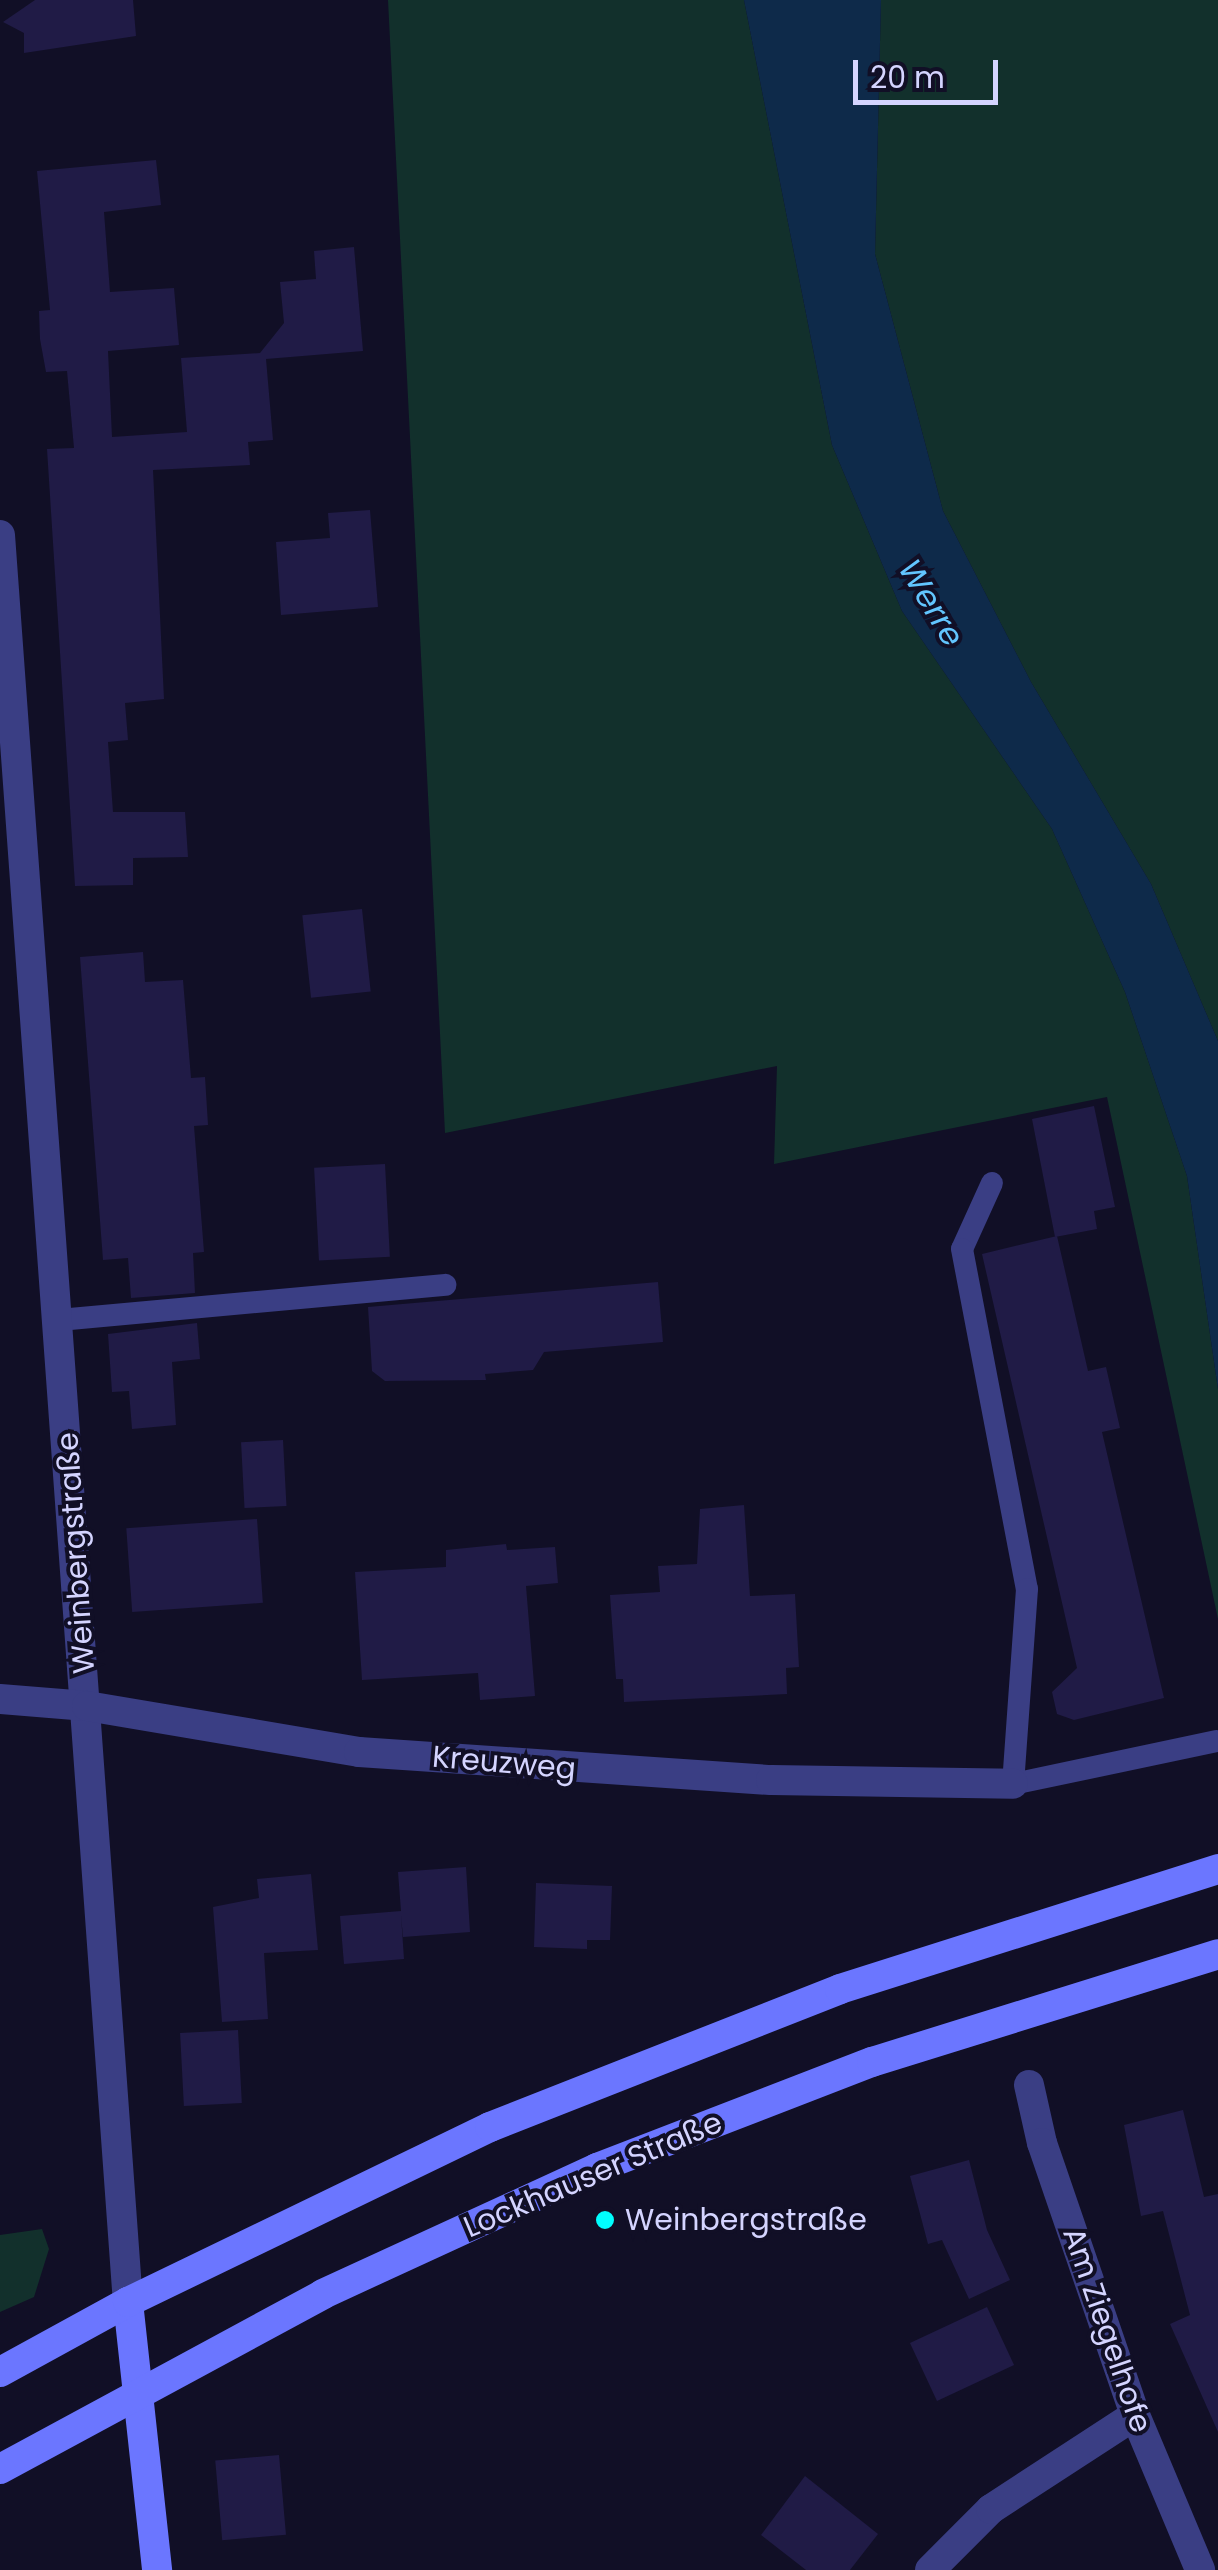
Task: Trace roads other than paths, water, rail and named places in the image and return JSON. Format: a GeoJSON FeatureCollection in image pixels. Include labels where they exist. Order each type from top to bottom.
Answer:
{"type":"FeatureCollection","features":[{"type":"Feature","properties":{"kind":"main road"},"geometry":{"type":"LineString","coordinates":[[0,2372],[128,2302],[564,2098],[840,1989],[1218,1869]]}},
{"type":"Feature","properties":{"kind":"main road","name":"Lockhauser Straße"},"geometry":{"type":"LineString","coordinates":[[0,2469],[322,2294],[597,2168],[872,2062],[1218,1954]]}},
{"type":"Feature","properties":{"kind":"main road","name":"Weinbergstraße"},"geometry":{"type":"LineString","coordinates":[[128,2302],[157,2570]]}},
{"type":"Feature","properties":{"kind":"street","name":"Weinbergstraße"},"geometry":{"type":"LineString","coordinates":[[0,534],[4,631],[87,1706],[100,1973],[128,2302]]}},
{"type":"Feature","properties":{"kind":"street","name":"Kreuzweg"},"geometry":{"type":"LineString","coordinates":[[0,1698],[87,1706],[359,1752],[772,1780],[1013,1784]]}},
{"type":"Feature","properties":{"kind":"street","name":"Am Ziegelhofe"},"geometry":{"type":"LineString","coordinates":[[1029,2085],[1042,2144],[1135,2415],[1200,2570]]}},
{"type":"Feature","properties":{"kind":"street"},"geometry":{"type":"LineString","coordinates":[[930,2570],[991,2509],[1135,2415]]}},
{"type":"Feature","properties":{"kind":"lane"},"geometry":{"type":"LineString","coordinates":[[992,1183],[962,1249],[1027,1589],[1013,1784],[1217,1741]]}},
{"type":"Feature","properties":{"kind":"lane"},"geometry":{"type":"LineString","coordinates":[[58,1320],[444,1285]]}},
{"type":"Feature","properties":{"kind":"water","name":"Werre"},"geometry":{"type":"Polygon","coordinates":[[[744,0],[881,0],[875,254],[943,511],[1031,682],[1151,884],[1218,1041],[1218,1389],[1187,1176],[1125,992],[1052,829],[902,611],[832,445],[744,0]]]}},
{"type":"Feature","properties":{"kind":"place","name":"Weinbergstraße"},"geometry":{"type":"Point","coordinates":[605,2220]}}]}
